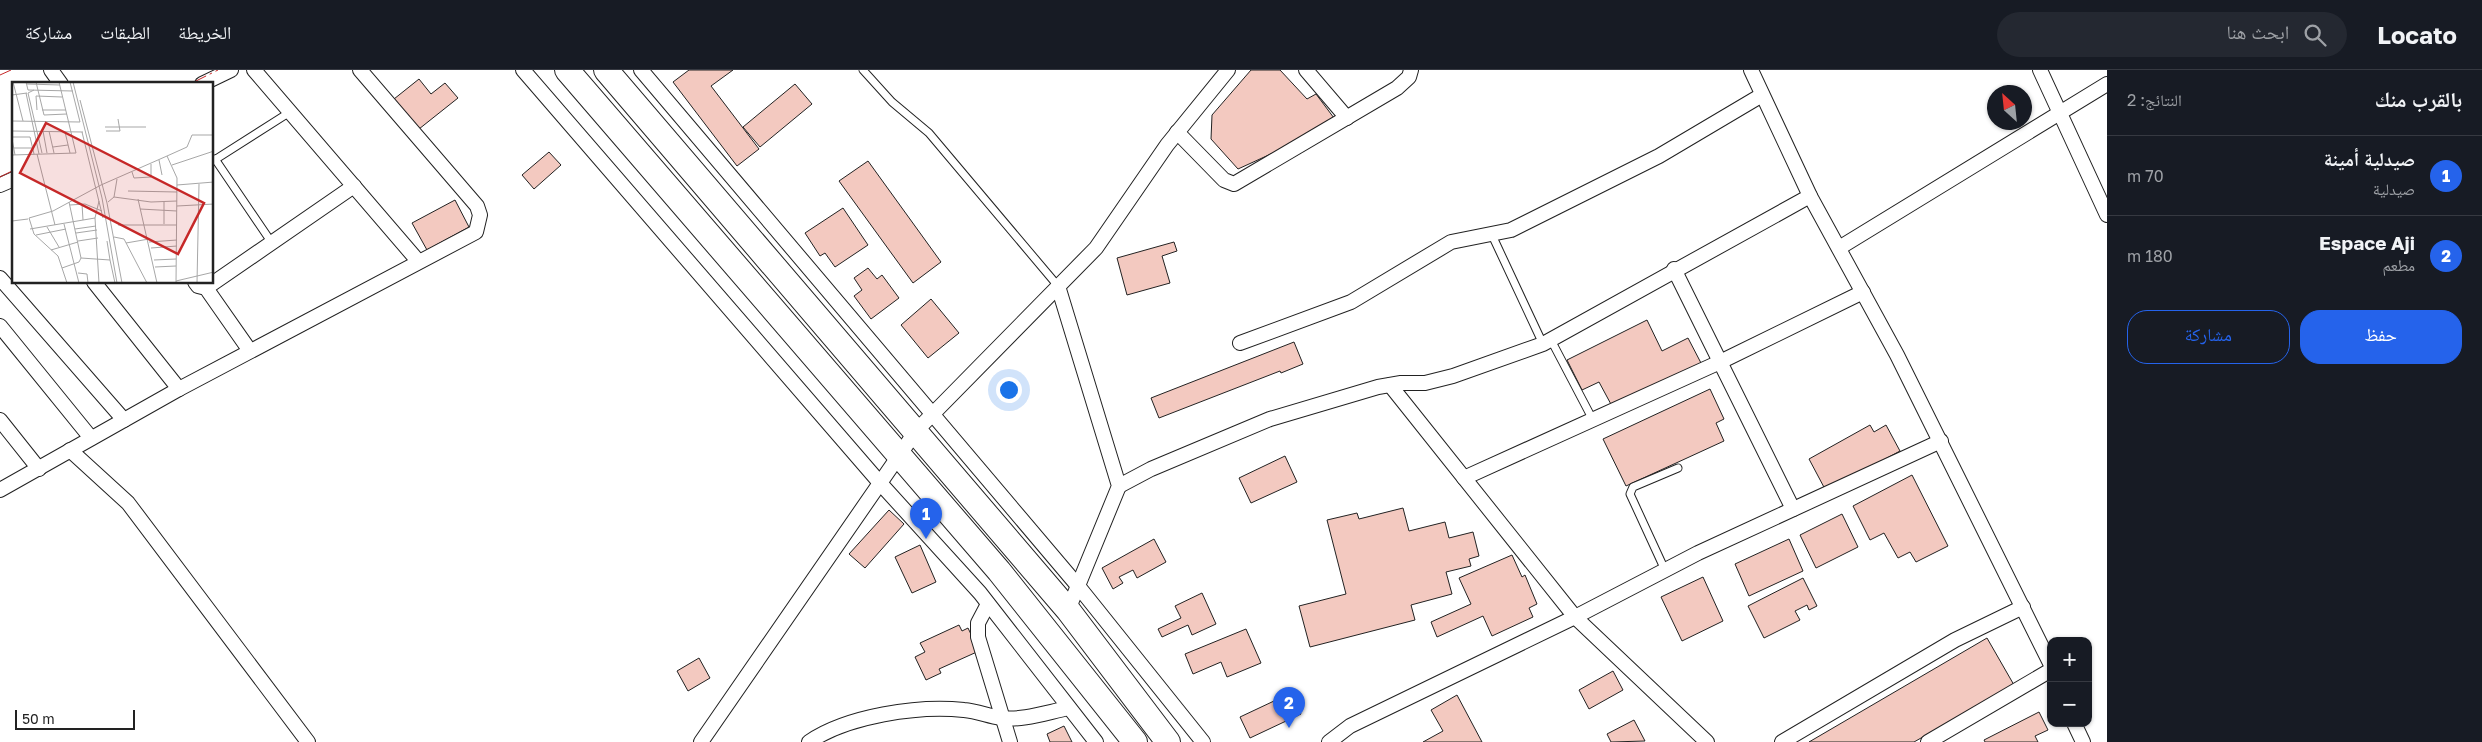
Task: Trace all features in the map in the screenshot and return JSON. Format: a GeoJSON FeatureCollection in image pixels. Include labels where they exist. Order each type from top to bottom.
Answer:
{"type":"FeatureCollection","features":[{"type":"Feature","properties":{"kind":"highway"},"geometry":{"type":"LineString","coordinates":[[567,70],[999,572],[1135,742]]}},
{"type":"Feature","properties":{"kind":"highway"},"geometry":{"type":"LineString","coordinates":[[606,70],[924,422],[1168,742]]}},
{"type":"Feature","properties":{"kind":"street"},"geometry":{"type":"LineString","coordinates":[[51,70],[60,82]]}},
{"type":"Feature","properties":{"kind":"street"},"geometry":{"type":"LineString","coordinates":[[206,82],[230,70]]}},
{"type":"Feature","properties":{"kind":"street"},"geometry":{"type":"LineString","coordinates":[[254,70],[418,261]]}},
{"type":"Feature","properties":{"kind":"street"},"geometry":{"type":"LineString","coordinates":[[0,490],[179,389],[476,232],[480,215],[477,206],[360,70]]}},
{"type":"Feature","properties":{"kind":"street"},"geometry":{"type":"LineString","coordinates":[[523,70],[880,483],[988,604],[1096,742]]}},
{"type":"Feature","properties":{"kind":"street"},"geometry":{"type":"LineString","coordinates":[[641,70],[924,422],[1078,586],[1203,742]]}},
{"type":"Feature","properties":{"kind":"street"},"geometry":{"type":"LineString","coordinates":[[701,742],[924,422],[1096,248],[1177,132],[1228,70]]}},
{"type":"Feature","properties":{"kind":"street"},"geometry":{"type":"LineString","coordinates":[[1306,70],[1347,118]]}},
{"type":"Feature","properties":{"kind":"street"},"geometry":{"type":"LineString","coordinates":[[1177,132],[1224,180],[1234,184],[1397,88],[1409,77],[1411,70]]}},
{"type":"Feature","properties":{"kind":"street"},"geometry":{"type":"LineString","coordinates":[[1751,70],[1810,196],[1864,292],[1941,441],[2047,657]]}},
{"type":"Feature","properties":{"kind":"street"},"geometry":{"type":"LineString","coordinates":[[2040,70],[2107,215]]}},
{"type":"Feature","properties":{"kind":"street"},"geometry":{"type":"LineString","coordinates":[[1839,248],[2107,84]]}},
{"type":"Feature","properties":{"kind":"street"},"geometry":{"type":"LineString","coordinates":[[1240,343],[1351,302],[1451,242],[1472,236],[1492,235],[1511,230],[1658,156],[1762,95]]}},
{"type":"Feature","properties":{"kind":"street"},"geometry":{"type":"LineString","coordinates":[[214,277],[272,243],[354,186]]}},
{"type":"Feature","properties":{"kind":"street"},"geometry":{"type":"LineString","coordinates":[[1119,486],[1151,470],[1270,419],[1390,385],[1424,383],[1453,376],[1547,342],[1573,329],[1674,269],[1810,196]]}},
{"type":"Feature","properties":{"kind":"street"},"geometry":{"type":"LineString","coordinates":[[1674,269],[1793,509]]}},
{"type":"Feature","properties":{"kind":"street"},"geometry":{"type":"LineString","coordinates":[[0,278],[124,420]]}},
{"type":"Feature","properties":{"kind":"street"},"geometry":{"type":"LineString","coordinates":[[96,284],[179,389]]}},
{"type":"Feature","properties":{"kind":"street"},"geometry":{"type":"LineString","coordinates":[[200,285],[250,351]]}},
{"type":"Feature","properties":{"kind":"street"},"geometry":{"type":"LineString","coordinates":[[1058,286],[1119,486],[1068,610]]}},
{"type":"Feature","properties":{"kind":"street"},"geometry":{"type":"LineString","coordinates":[[1464,478],[1720,362],[1864,292]]}},
{"type":"Feature","properties":{"kind":"street"},"geometry":{"type":"LineString","coordinates":[[0,326],[91,438]]}},
{"type":"Feature","properties":{"kind":"street"},"geometry":{"type":"LineString","coordinates":[[1390,385],[1574,617],[1707,742]]}},
{"type":"Feature","properties":{"kind":"street"},"geometry":{"type":"LineString","coordinates":[[0,420],[39,469]]}},
{"type":"Feature","properties":{"kind":"street"},"geometry":{"type":"LineString","coordinates":[[1329,742],[1350,726],[1574,617],[1665,570],[1941,441]]}},
{"type":"Feature","properties":{"kind":"street"},"geometry":{"type":"LineString","coordinates":[[70,450],[128,503],[308,742]]}},
{"type":"Feature","properties":{"kind":"street"},"geometry":{"type":"LineString","coordinates":[[988,604],[978,622],[978,637],[1001,718],[1010,742]]}},
{"type":"Feature","properties":{"kind":"street"},"geometry":{"type":"LineString","coordinates":[[1782,742],[1954,640],[2023,607]]}},
{"type":"Feature","properties":{"kind":"street"},"geometry":{"type":"LineString","coordinates":[[1928,742],[2047,672]]}},
{"type":"Feature","properties":{"kind":"street"},"geometry":{"type":"LineString","coordinates":[[815,740],[837,726],[856,720],[927,709],[965,710],[1001,718],[1039,715],[1069,708]]}},
{"type":"Feature","properties":{"kind":"street"},"geometry":{"type":"LineString","coordinates":[[2076,727],[2082,742]]}},
{"type":"Feature","properties":{"kind":"lane"},"geometry":{"type":"LineString","coordinates":[[863,70],[892,102],[929,133],[1058,286]]}},
{"type":"Feature","properties":{"kind":"lane"},"geometry":{"type":"LineString","coordinates":[[272,243],[214,160],[290,112]]}},
{"type":"Feature","properties":{"kind":"lane"},"geometry":{"type":"LineString","coordinates":[[1492,235],[1547,342],[1593,420]]}},
{"type":"Feature","properties":{"kind":"lane"},"geometry":{"type":"LineString","coordinates":[[1665,570],[1630,494],[1633,487],[1678,468]]}},
{"type":"Feature","properties":{"kind":"building"},"geometry":{"type":"Polygon","coordinates":[[[689,70],[733,70],[711,86],[759,149],[737,166],[673,82],[689,70]]]}},
{"type":"Feature","properties":{"kind":"building"},"geometry":{"type":"Polygon","coordinates":[[[1251,70],[1280,70],[1307,99],[1316,94],[1334,118],[1295,143],[1238,169],[1211,139],[1212,115],[1251,70]]]}},
{"type":"Feature","properties":{"kind":"building"},"geometry":{"type":"Polygon","coordinates":[[[419,79],[431,94],[445,83],[458,98],[419,129],[394,99],[419,79]]]}},
{"type":"Feature","properties":{"kind":"building"},"geometry":{"type":"Polygon","coordinates":[[[795,84],[812,104],[760,147],[743,127],[795,84]]]}},
{"type":"Feature","properties":{"kind":"building"},"geometry":{"type":"Polygon","coordinates":[[[549,152],[561,165],[534,189],[522,175],[549,152]]]}},
{"type":"Feature","properties":{"kind":"building"},"geometry":{"type":"Polygon","coordinates":[[[868,161],[941,262],[913,283],[839,181],[868,161]]]}},
{"type":"Feature","properties":{"kind":"building"},"geometry":{"type":"Polygon","coordinates":[[[455,200],[469,227],[427,250],[412,223],[455,200]]]}},
{"type":"Feature","properties":{"kind":"building"},"geometry":{"type":"Polygon","coordinates":[[[843,208],[868,245],[835,267],[825,253],[820,256],[805,233],[843,208]]]}},
{"type":"Feature","properties":{"kind":"building"},"geometry":{"type":"Polygon","coordinates":[[[1174,242],[1177,251],[1162,256],[1170,283],[1127,295],[1117,258],[1174,242]]]}},
{"type":"Feature","properties":{"kind":"building"},"geometry":{"type":"Polygon","coordinates":[[[868,268],[877,279],[882,275],[899,298],[871,319],[854,296],[862,290],[854,278],[868,268]]]}},
{"type":"Feature","properties":{"kind":"building"},"geometry":{"type":"Polygon","coordinates":[[[931,299],[959,333],[928,358],[901,325],[931,299]]]}},
{"type":"Feature","properties":{"kind":"building"},"geometry":{"type":"Polygon","coordinates":[[[1647,320],[1662,351],[1688,338],[1701,363],[1613,408],[1599,382],[1582,390],[1567,360],[1647,320]]]}},
{"type":"Feature","properties":{"kind":"building"},"geometry":{"type":"Polygon","coordinates":[[[1294,342],[1303,364],[1281,373],[1280,371],[1159,418],[1151,398],[1294,342]]]}},
{"type":"Feature","properties":{"kind":"building"},"geometry":{"type":"Polygon","coordinates":[[[1710,389],[1724,419],[1716,423],[1724,441],[1626,486],[1603,439],[1710,389]]]}},
{"type":"Feature","properties":{"kind":"building"},"geometry":{"type":"Polygon","coordinates":[[[1870,425],[1874,432],[1886,425],[1900,451],[1826,491],[1809,459],[1870,425]]]}},
{"type":"Feature","properties":{"kind":"building"},"geometry":{"type":"Polygon","coordinates":[[[1285,456],[1297,482],[1251,503],[1239,478],[1285,456]]]}},
{"type":"Feature","properties":{"kind":"building"},"geometry":{"type":"Polygon","coordinates":[[[1912,475],[1948,546],[1916,562],[1910,552],[1898,558],[1884,533],[1870,540],[1853,506],[1912,475]]]}},
{"type":"Feature","properties":{"kind":"building"},"geometry":{"type":"Polygon","coordinates":[[[1403,508],[1409,531],[1445,522],[1449,538],[1473,532],[1479,556],[1469,559],[1471,566],[1446,572],[1452,594],[1411,605],[1415,620],[1310,647],[1299,606],[1346,594],[1327,520],[1357,513],[1359,519],[1403,508]]]}},
{"type":"Feature","properties":{"kind":"building"},"geometry":{"type":"Polygon","coordinates":[[[889,510],[904,524],[865,568],[849,554],[889,510]]]}},
{"type":"Feature","properties":{"kind":"building"},"geometry":{"type":"Polygon","coordinates":[[[1842,514],[1858,547],[1816,568],[1800,535],[1842,514]]]}},
{"type":"Feature","properties":{"kind":"building"},"geometry":{"type":"Polygon","coordinates":[[[1154,539],[1166,562],[1137,578],[1133,570],[1119,577],[1123,583],[1113,589],[1102,568],[1154,539]]]}},
{"type":"Feature","properties":{"kind":"building"},"geometry":{"type":"Polygon","coordinates":[[[1789,539],[1803,571],[1749,596],[1735,564],[1789,539]]]}},
{"type":"Feature","properties":{"kind":"building"},"geometry":{"type":"Polygon","coordinates":[[[920,545],[936,582],[912,593],[895,557],[920,545]]]}},
{"type":"Feature","properties":{"kind":"building"},"geometry":{"type":"Polygon","coordinates":[[[1512,555],[1522,577],[1525,575],[1537,604],[1529,608],[1533,617],[1492,636],[1483,616],[1437,637],[1431,622],[1471,604],[1459,578],[1512,555]]]}},
{"type":"Feature","properties":{"kind":"building"},"geometry":{"type":"Polygon","coordinates":[[[1703,577],[1723,621],[1682,641],[1661,597],[1703,577]]]}},
{"type":"Feature","properties":{"kind":"building"},"geometry":{"type":"Polygon","coordinates":[[[1803,578],[1817,606],[1809,610],[1807,605],[1795,611],[1800,620],[1764,638],[1748,606],[1803,578]]]}},
{"type":"Feature","properties":{"kind":"building"},"geometry":{"type":"Polygon","coordinates":[[[1202,593],[1216,624],[1192,635],[1188,625],[1162,637],[1158,629],[1181,618],[1175,606],[1202,593]]]}},
{"type":"Feature","properties":{"kind":"building"},"geometry":{"type":"Polygon","coordinates":[[[959,625],[962,631],[968,628],[979,651],[939,669],[941,673],[926,680],[915,657],[925,652],[920,643],[959,625]]]}},
{"type":"Feature","properties":{"kind":"building"},"geometry":{"type":"Polygon","coordinates":[[[1246,629],[1261,663],[1227,677],[1221,662],[1193,674],[1185,654],[1246,629]]]}},
{"type":"Feature","properties":{"kind":"building"},"geometry":{"type":"Polygon","coordinates":[[[1987,638],[2014,685],[1914,742],[1809,742],[1987,638]]]}},
{"type":"Feature","properties":{"kind":"building"},"geometry":{"type":"Polygon","coordinates":[[[699,658],[710,678],[688,691],[677,671],[699,658]]]}},
{"type":"Feature","properties":{"kind":"building"},"geometry":{"type":"Polygon","coordinates":[[[1613,671],[1623,690],[1589,709],[1579,690],[1613,671]]]}},
{"type":"Feature","properties":{"kind":"building"},"geometry":{"type":"Polygon","coordinates":[[[1291,693],[1301,714],[1250,738],[1240,717],[1291,693]]]}},
{"type":"Feature","properties":{"kind":"building"},"geometry":{"type":"Polygon","coordinates":[[[1457,695],[1482,742],[1423,742],[1443,731],[1431,710],[1457,695]]]}},
{"type":"Feature","properties":{"kind":"building"},"geometry":{"type":"Polygon","coordinates":[[[2039,712],[2048,730],[2035,736],[2038,742],[1985,742],[1984,740],[2039,712]]]}},
{"type":"Feature","properties":{"kind":"building"},"geometry":{"type":"Polygon","coordinates":[[[1634,720],[1645,741],[1611,742],[1607,734],[1634,720]]]}},
{"type":"Feature","properties":{"kind":"building"},"geometry":{"type":"Polygon","coordinates":[[[1064,726],[1072,742],[1050,742],[1047,734],[1064,726]]]}},
{"type":"Feature","properties":{"kind":"power"},"geometry":{"type":"LineString","coordinates":[[0,75],[11,70]]}},
{"type":"Feature","properties":{"kind":"power"},"geometry":{"type":"LineString","coordinates":[[194,82],[218,70]]}},
{"type":"Feature","properties":{"kind":"power"},"geometry":{"type":"LineString","coordinates":[[0,177],[12,171]]}},
{"type":"Feature","properties":{"kind":"place","name":"صيدلية أمينة"},"geometry":{"type":"Point","coordinates":[926,539]}},
{"type":"Feature","properties":{"kind":"place","name":"Espace Aji"},"geometry":{"type":"Point","coordinates":[1289,728]}}]}
